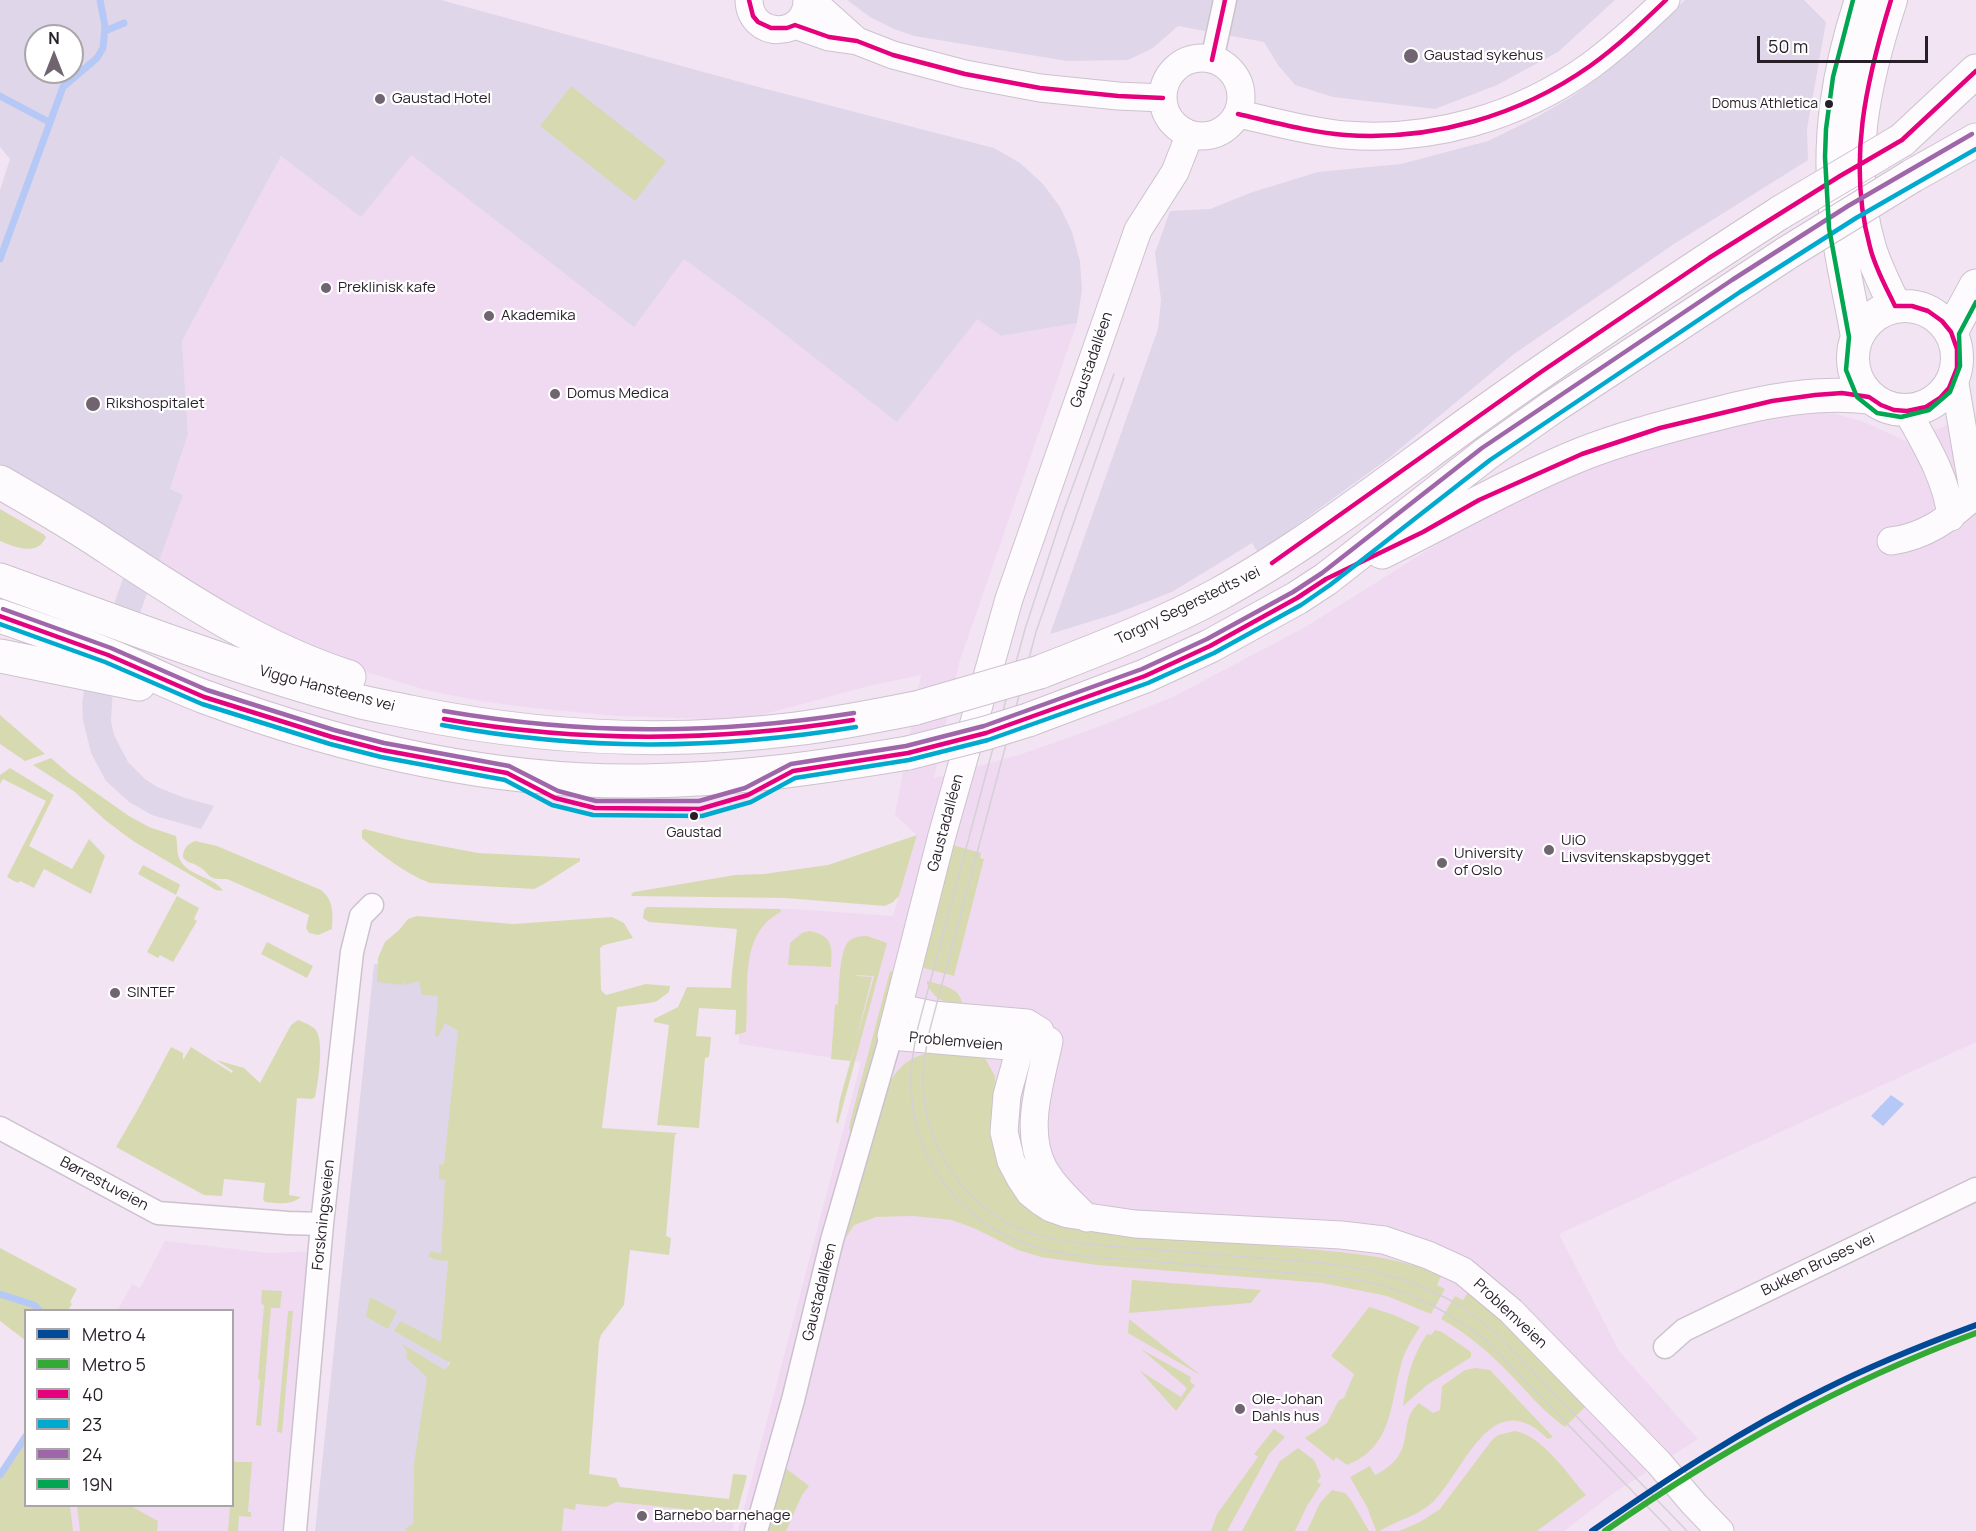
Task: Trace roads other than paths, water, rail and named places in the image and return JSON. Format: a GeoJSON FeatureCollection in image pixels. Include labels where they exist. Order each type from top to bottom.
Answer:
{"type":"FeatureCollection","features":[{"type":"Feature","properties":{"kind":"highway"},"geometry":{"type":"LineString","coordinates":[[1907,136],[1976,71]]}},
{"type":"Feature","properties":{"kind":"highway","name":"Torgny Segerstedts vei"},"geometry":{"type":"LineString","coordinates":[[916,708],[1040,672],[1148,628],[1216,595],[1267,566],[1541,372],[1781,212],[1976,97]]}},
{"type":"Feature","properties":{"kind":"highway"},"geometry":{"type":"LineString","coordinates":[[0,616],[108,655],[204,697],[279,721],[382,750],[507,773],[640,781],[742,777],[833,766],[908,753],[1028,720],[1146,676],[1199,651],[1297,598],[1326,579],[1486,454],[1554,406],[1787,253],[1912,176],[1976,140]]}},
{"type":"Feature","properties":{"kind":"highway"},"geometry":{"type":"LineString","coordinates":[[1951,332],[1976,286]]}},
{"type":"Feature","properties":{"kind":"highway"},"geometry":{"type":"LineString","coordinates":[[1326,579],[1423,532],[1479,500],[1593,450],[1660,428],[1773,401],[1842,393],[1869,396]]}},
{"type":"Feature","properties":{"kind":"highway"},"geometry":{"type":"LineString","coordinates":[[0,482],[64,519],[182,596],[308,662],[347,676],[411,693],[493,710],[613,722],[669,724],[730,735]]}},
{"type":"Feature","properties":{"kind":"highway","name":"Viggo Hansteens vei"},"geometry":{"type":"LineString","coordinates":[[0,580],[211,655],[355,700],[460,722],[540,733],[628,737],[730,735],[816,726],[916,708]]}},
{"type":"Feature","properties":{"kind":"highway"},"geometry":{"type":"LineString","coordinates":[[0,656],[204,697]]}},
{"type":"Feature","properties":{"kind":"main road"},"geometry":{"type":"LineString","coordinates":[[1857,337],[1835,213],[1832,166],[1839,79],[1861,0]]}},
{"type":"Feature","properties":{"kind":"main road"},"geometry":{"type":"LineString","coordinates":[[1891,0],[1867,83],[1858,163],[1861,205],[1869,246],[1895,306]]}},
{"type":"Feature","properties":{"kind":"main road"},"geometry":{"type":"LineString","coordinates":[[1895,306],[1912,306],[1928,311],[1942,321],[1951,332],[1957,349],[1957,368],[1954,378],[1940,398],[1926,407],[1907,411],[1894,410],[1881,405],[1869,396],[1857,381],[1853,367],[1853,350],[1863,326],[1877,314],[1895,306]]}},
{"type":"Feature","properties":{"kind":"street"},"geometry":{"type":"LineString","coordinates":[[749,0],[751,13],[761,25],[778,30],[795,25],[805,13],[809,0],[857,41]]}},
{"type":"Feature","properties":{"kind":"street"},"geometry":{"type":"LineString","coordinates":[[1212,60],[1225,0]]}},
{"type":"Feature","properties":{"kind":"street"},"geometry":{"type":"LineString","coordinates":[[1238,114],[1347,135],[1387,136],[1427,133],[1475,123],[1536,97],[1589,66],[1666,0]]}},
{"type":"Feature","properties":{"kind":"street"},"geometry":{"type":"LineString","coordinates":[[795,25],[829,37],[857,41],[915,62],[964,74],[1040,88],[1164,98]]}},
{"type":"Feature","properties":{"kind":"street"},"geometry":{"type":"LineString","coordinates":[[1200,58],[1212,60],[1232,71],[1238,81],[1241,103],[1238,114],[1222,131],[1211,135],[1190,134],[1173,123],[1167,115],[1164,98],[1166,84],[1179,66],[1189,60],[1200,58]]}},
{"type":"Feature","properties":{"kind":"street","name":"Gaustadalléen"},"geometry":{"type":"LineString","coordinates":[[756,1531],[793,1400],[832,1240],[891,1036],[941,839],[1009,599],[1138,231],[1175,172],[1190,134]]}},
{"type":"Feature","properties":{"kind":"street"},"geometry":{"type":"LineString","coordinates":[[1891,541],[1923,533],[1951,518],[1974,496],[1954,378]]}},
{"type":"Feature","properties":{"kind":"street"},"geometry":{"type":"LineString","coordinates":[[1907,411],[1936,466],[1949,500],[1951,518]]}},
{"type":"Feature","properties":{"kind":"street","name":"Forskningsveien"},"geometry":{"type":"LineString","coordinates":[[295,1531],[322,1224],[352,952],[361,916],[372,905]]}},
{"type":"Feature","properties":{"kind":"street","name":"Problemveien"},"geometry":{"type":"LineString","coordinates":[[898,1008],[1024,1035]]}},
{"type":"Feature","properties":{"kind":"street"},"geometry":{"type":"LineString","coordinates":[[1024,1035],[1040,1030],[1049,1041],[1035,1115],[1035,1142],[1043,1167],[1051,1179],[1088,1218]]}},
{"type":"Feature","properties":{"kind":"street","name":"Problemveien"},"geometry":{"type":"LineString","coordinates":[[891,1036],[1024,1035]]}},
{"type":"Feature","properties":{"kind":"street","name":"Problemveien"},"geometry":{"type":"LineString","coordinates":[[1024,1035],[1007,1095],[1004,1120],[1006,1144],[1011,1161],[1020,1178],[1030,1193],[1040,1201],[1050,1208],[1088,1218],[1135,1224],[1365,1236],[1403,1245],[1464,1271],[1511,1311],[1659,1463],[1720,1531]]}},
{"type":"Feature","properties":{"kind":"street","name":"Børrestuveien"},"geometry":{"type":"LineString","coordinates":[[0,1128],[158,1213],[322,1224]]}},
{"type":"Feature","properties":{"kind":"street","name":"Bukken Bruses vei"},"geometry":{"type":"LineString","coordinates":[[1665,1347],[1684,1330],[1976,1189]]}},
{"type":"Feature","properties":{"kind":"water"},"geometry":{"type":"Polygon","coordinates":[[[1891,1095],[1904,1104],[1883,1126],[1871,1116],[1891,1095]]]}},
{"type":"Feature","properties":{"kind":"waterway"},"geometry":{"type":"LineString","coordinates":[[0,259],[63,87],[97,58],[103,48],[105,26],[100,0]]}},
{"type":"Feature","properties":{"kind":"waterway"},"geometry":{"type":"LineString","coordinates":[[105,31],[124,23]]}},
{"type":"Feature","properties":{"kind":"waterway"},"geometry":{"type":"LineString","coordinates":[[0,96],[49,122]]}},
{"type":"Feature","properties":{"kind":"waterway"},"geometry":{"type":"LineString","coordinates":[[0,1294],[34,1305],[38,1309]]}},
{"type":"Feature","properties":{"kind":"waterway"},"geometry":{"type":"LineString","coordinates":[[0,1475],[24,1439]]}},
{"type":"Feature","properties":{"kind":"tram line"},"geometry":{"type":"LineString","coordinates":[[1114,374],[1063,513],[1025,629],[918,1027],[911,1071],[914,1114],[921,1141],[933,1167],[949,1190],[968,1210],[990,1226],[1016,1240],[1043,1249],[1090,1257],[1343,1278],[1388,1287],[1419,1299],[1461,1322],[1488,1342],[1671,1531]]}},
{"type":"Feature","properties":{"kind":"tram line"},"geometry":{"type":"LineString","coordinates":[[1124,378],[1036,632],[930,1029],[924,1064],[924,1098],[928,1118],[942,1155],[965,1189],[996,1216],[1021,1230],[1084,1244],[1323,1263],[1374,1271],[1414,1283],[1446,1298],[1463,1307],[1496,1333],[1687,1531]]}},
{"type":"Feature","properties":{"kind":"metro line","name":"4"},"geometry":{"type":"LineString","coordinates":[[1592,1531],[1706,1456],[1795,1404],[1881,1363],[1976,1325]]}},
{"type":"Feature","properties":{"kind":"metro line","name":"5"},"geometry":{"type":"LineString","coordinates":[[1605,1531],[1694,1472],[1784,1420],[1926,1352],[1976,1333]]}},
{"type":"Feature","properties":{"kind":"place","name":"Gaustad sykehus"},"geometry":{"type":"Point","coordinates":[1411,56]}},
{"type":"Feature","properties":{"kind":"place","name":"Gaustad Hotel"},"geometry":{"type":"Point","coordinates":[380,99]}},
{"type":"Feature","properties":{"kind":"place","name":"Domus Athletica"},"geometry":{"type":"Point","coordinates":[1829,104]}},
{"type":"Feature","properties":{"kind":"place","name":"Preklinisk kafe"},"geometry":{"type":"Point","coordinates":[326,288]}},
{"type":"Feature","properties":{"kind":"place","name":"Akademika"},"geometry":{"type":"Point","coordinates":[489,316]}},
{"type":"Feature","properties":{"kind":"place","name":"Domus Medica"},"geometry":{"type":"Point","coordinates":[555,394]}},
{"type":"Feature","properties":{"kind":"place","name":"Rikshospitalet"},"geometry":{"type":"Point","coordinates":[93,404]}},
{"type":"Feature","properties":{"kind":"place","name":"Gaustad"},"geometry":{"type":"Point","coordinates":[694,816]}},
{"type":"Feature","properties":{"kind":"place","name":"UiO Livsvitenskapsbygget"},"geometry":{"type":"Point","coordinates":[1549,850]}},
{"type":"Feature","properties":{"kind":"place","name":"University of Oslo"},"geometry":{"type":"Point","coordinates":[1442,863]}},
{"type":"Feature","properties":{"kind":"place","name":"SINTEF"},"geometry":{"type":"Point","coordinates":[115,993]}},
{"type":"Feature","properties":{"kind":"place","name":"Ole-Johan Dahls hus"},"geometry":{"type":"Point","coordinates":[1240,1409]}},
{"type":"Feature","properties":{"kind":"place","name":"Barnebo barnehage"},"geometry":{"type":"Point","coordinates":[642,1516]}}]}
